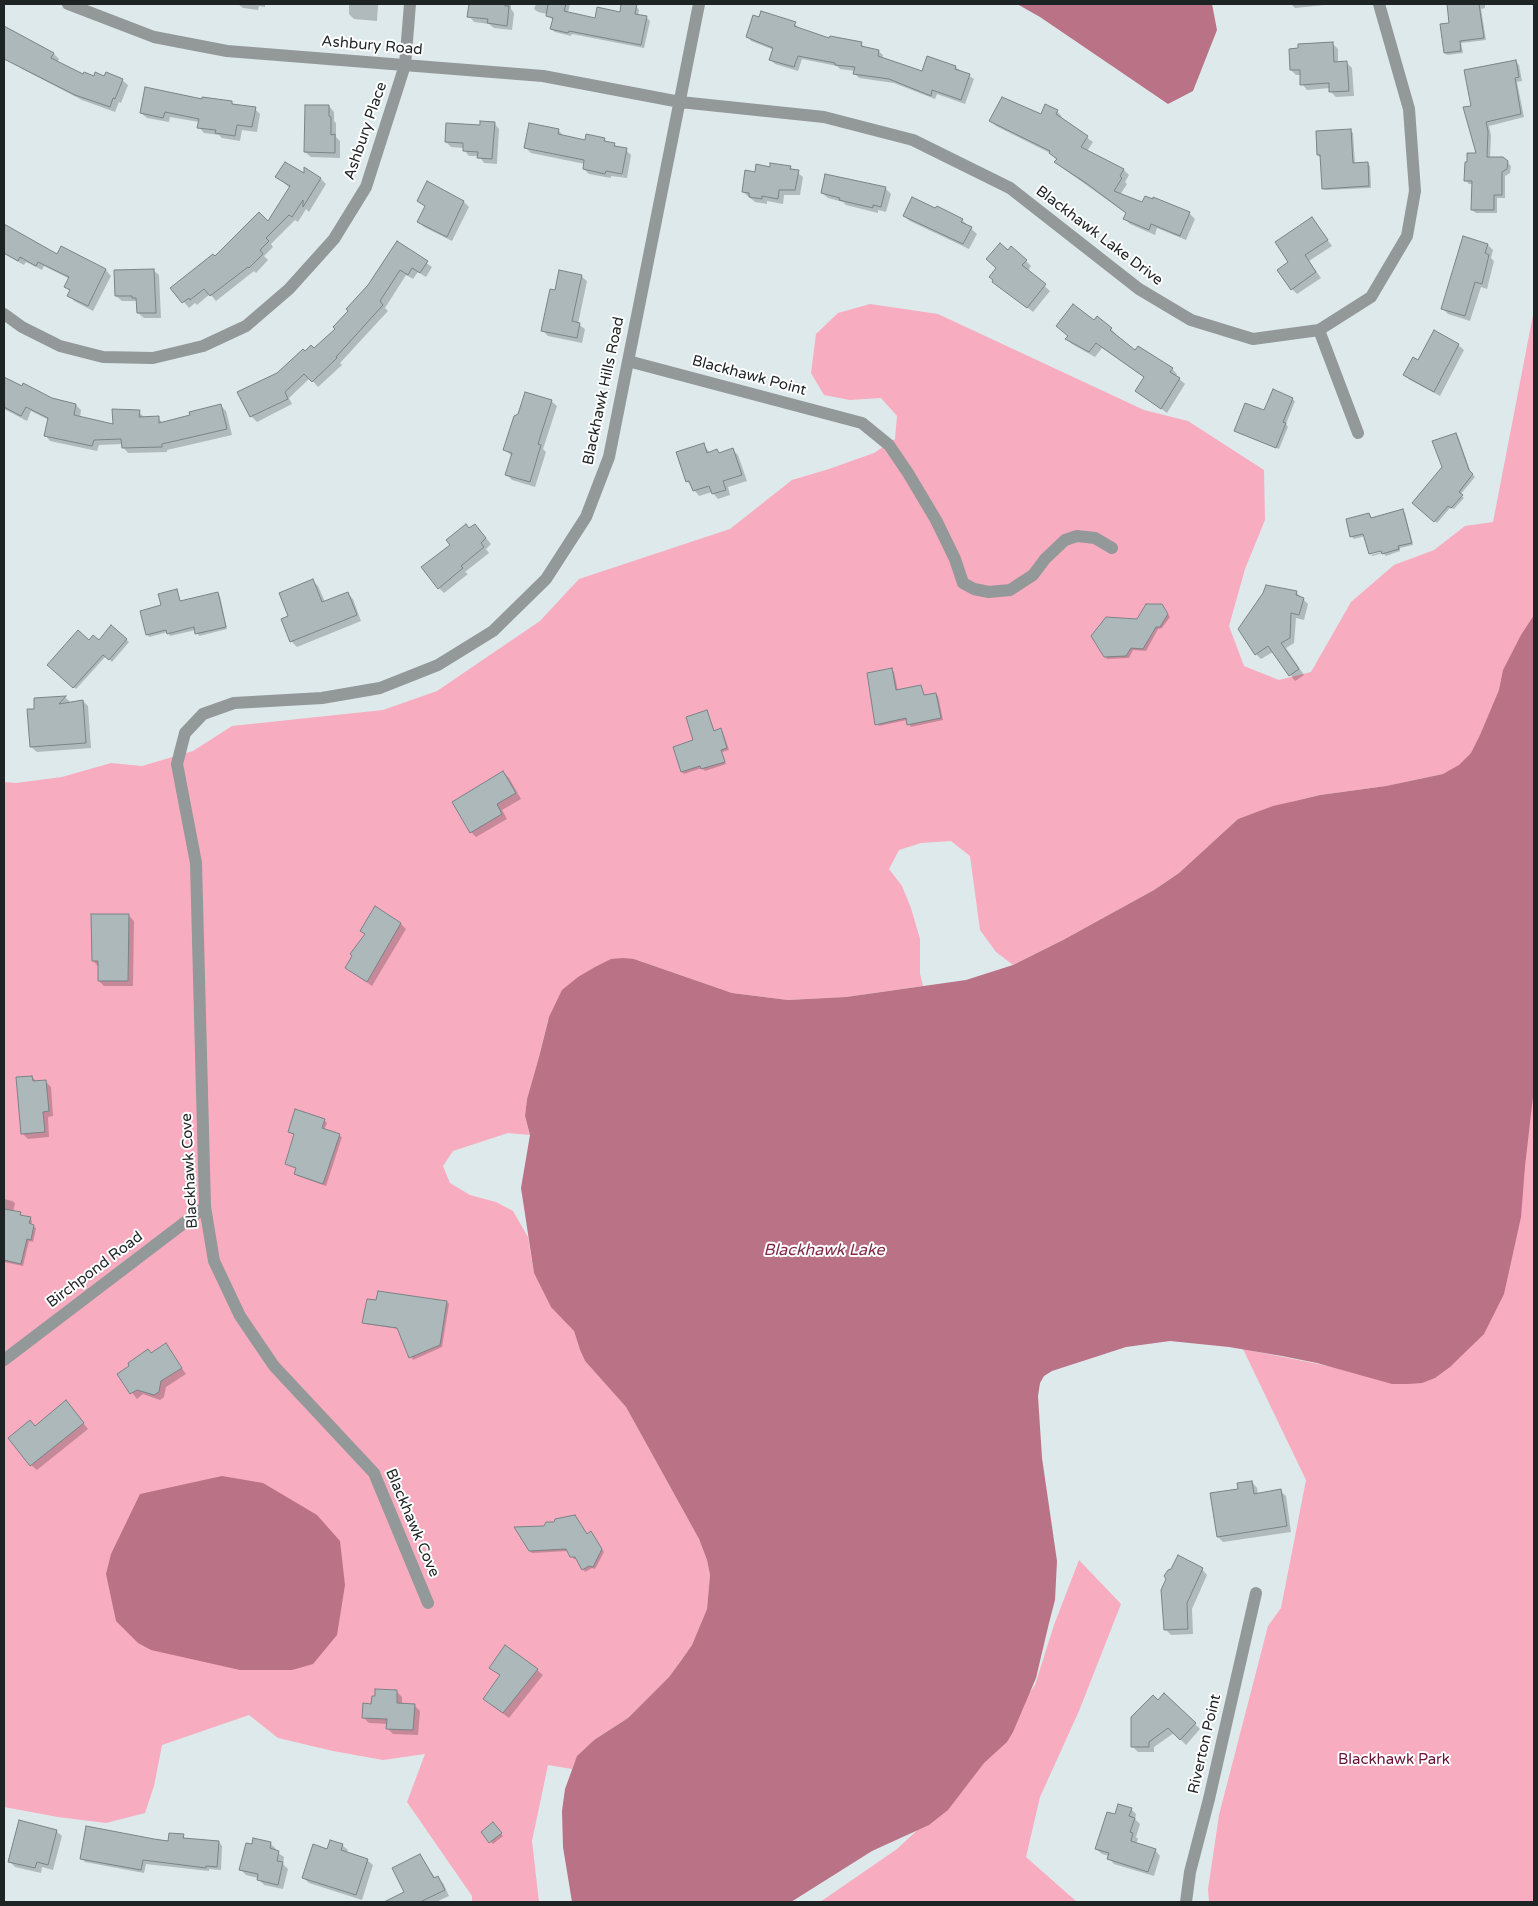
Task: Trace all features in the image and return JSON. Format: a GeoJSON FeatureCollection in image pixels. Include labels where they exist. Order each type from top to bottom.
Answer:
{"type":"FeatureCollection","features":[{"type":"Feature","properties":{"kind":"street","name":"Ashbury Road"},"geometry":{"type":"LineString","coordinates":[[68,4],[154,37],[227,51],[543,76],[680,102]]}},
{"type":"Feature","properties":{"kind":"street","name":"Ashbury Place"},"geometry":{"type":"LineString","coordinates":[[4,314],[22,327],[60,346],[103,357],[153,358],[203,346],[246,326],[289,290],[334,239],[366,187],[405,65],[410,4]]}},
{"type":"Feature","properties":{"kind":"street","name":"Blackhawk Hills Road"},"geometry":{"type":"LineString","coordinates":[[185,733],[203,714],[234,703],[322,698],[380,688],[438,665],[492,631],[546,579],[586,517],[609,458],[699,4]]}},
{"type":"Feature","properties":{"kind":"street","name":"Blackhawk Lake Drive"},"geometry":{"type":"LineString","coordinates":[[680,102],[824,117],[913,140],[1010,188],[1139,289],[1191,320],[1253,339],[1319,330],[1371,297],[1408,236],[1415,191],[1409,109],[1380,4]]}},
{"type":"Feature","properties":{"kind":"street"},"geometry":{"type":"LineString","coordinates":[[1319,330],[1358,433]]}},
{"type":"Feature","properties":{"kind":"street","name":"Blackhawk Point"},"geometry":{"type":"LineString","coordinates":[[628,362],[862,423],[889,445],[936,520],[955,559],[963,583],[974,589],[989,592],[1010,590],[1033,575],[1045,559],[1066,540],[1077,536],[1095,538],[1112,548]]}},
{"type":"Feature","properties":{"kind":"street","name":"Blackhawk Cove"},"geometry":{"type":"LineString","coordinates":[[185,733],[177,764],[196,863],[205,1207],[214,1261],[240,1316],[274,1366],[374,1473],[428,1603]]}},
{"type":"Feature","properties":{"kind":"street","name":"Birchpond Road"},"geometry":{"type":"LineString","coordinates":[[4,1360],[205,1207]]}},
{"type":"Feature","properties":{"kind":"street","name":"Riverton Point"},"geometry":{"type":"LineString","coordinates":[[1186,1902],[1190,1872],[1256,1593]]}},
{"type":"Feature","properties":{"kind":"green space","name":"Blackhawk Park"},"geometry":{"type":"Polygon","coordinates":[[[870,304],[938,314],[1144,410],[1188,421],[1264,470],[1265,520],[1245,569],[1229,626],[1244,666],[1279,680],[1311,672],[1351,602],[1394,565],[1434,550],[1465,526],[1493,522],[1534,310],[1534,1902],[1209,1902],[1208,1889],[1219,1815],[1268,1626],[1281,1608],[1306,1480],[1243,1349],[1328,1366],[1443,774],[1386,786],[1320,795],[1238,819],[1179,873],[1154,890],[1013,965],[996,952],[980,930],[970,856],[951,841],[921,843],[899,850],[889,869],[902,886],[911,908],[920,939],[920,974],[923,986],[846,997],[788,1000],[732,993],[634,959],[611,959],[548,1020],[527,1099],[525,1116],[530,1135],[508,1133],[453,1151],[443,1166],[450,1183],[470,1195],[496,1202],[513,1211],[528,1237],[534,1273],[574,1331],[585,1361],[626,1407],[699,1539],[707,1560],[710,1575],[707,1609],[699,1629],[692,1645],[669,1677],[628,1718],[594,1740],[578,1755],[572,1769],[548,1765],[532,1841],[539,1902],[472,1902],[472,1896],[407,1802],[425,1754],[383,1760],[333,1751],[278,1738],[249,1715],[162,1745],[154,1786],[145,1813],[106,1823],[58,1817],[4,1807],[4,782],[16,783],[62,777],[111,763],[142,766],[193,751],[232,726],[383,710],[437,691],[540,621],[579,579],[730,529],[792,480],[874,453],[895,439],[897,416],[881,398],[850,400],[824,395],[811,373],[816,334],[838,313],[870,304]]]}},
{"type":"Feature","properties":{"kind":"green space"},"geometry":{"type":"Polygon","coordinates":[[[1079,1560],[1121,1604],[1079,1711],[1040,1797],[1026,1857],[1077,1902],[820,1902],[897,1849],[954,1796],[1035,1685],[1054,1625],[1079,1560]]]}},
{"type":"Feature","properties":{"kind":"water"},"geometry":{"type":"Polygon","coordinates":[[[1017,4],[1212,4],[1217,30],[1193,91],[1168,104],[1040,17],[1017,4]]]}},
{"type":"Feature","properties":{"kind":"water","name":"Blackhawk Lake"},"geometry":{"type":"Polygon","coordinates":[[[1534,615],[1534,1088],[1521,1217],[1504,1294],[1484,1334],[1450,1367],[1435,1378],[1422,1383],[1392,1384],[1317,1363],[1282,1356],[1229,1347],[1170,1341],[1126,1347],[1052,1371],[1044,1376],[1040,1383],[1038,1396],[1042,1458],[1057,1561],[1055,1600],[1036,1678],[1013,1732],[1007,1742],[984,1763],[948,1810],[929,1825],[872,1851],[791,1902],[572,1902],[563,1847],[562,1811],[565,1789],[577,1756],[594,1740],[628,1718],[669,1677],[692,1645],[707,1609],[710,1575],[707,1560],[699,1539],[626,1407],[585,1361],[574,1331],[551,1307],[534,1273],[521,1188],[530,1135],[525,1116],[527,1099],[549,1017],[562,990],[578,977],[595,967],[611,959],[623,958],[634,959],[732,993],[788,1000],[846,997],[966,980],[1013,965],[1154,890],[1179,873],[1238,819],[1273,806],[1320,795],[1386,786],[1443,774],[1459,765],[1471,753],[1480,735],[1499,690],[1503,670],[1521,635],[1534,615]]]}},
{"type":"Feature","properties":{"kind":"water"},"geometry":{"type":"Polygon","coordinates":[[[222,1476],[263,1483],[317,1515],[340,1541],[345,1585],[337,1635],[313,1664],[292,1670],[240,1670],[151,1650],[138,1643],[116,1621],[106,1574],[111,1554],[140,1494],[222,1476]]]}},
{"type":"Feature","properties":{"kind":"building"},"geometry":{"type":"Polygon","coordinates":[[[469,4],[506,4],[505,6],[509,6],[507,26],[487,23],[488,19],[467,17],[469,4]]]}},
{"type":"Feature","properties":{"kind":"building"},"geometry":{"type":"Polygon","coordinates":[[[548,4],[566,4],[564,11],[595,18],[597,7],[620,12],[621,4],[637,4],[635,14],[647,16],[641,45],[550,29],[553,18],[546,16],[548,4]]]}},
{"type":"Feature","properties":{"kind":"building"},"geometry":{"type":"Polygon","coordinates":[[[1447,4],[1479,4],[1484,38],[1460,41],[1461,51],[1444,53],[1440,24],[1449,23],[1447,4]]]}},
{"type":"Feature","properties":{"kind":"building"},"geometry":{"type":"Polygon","coordinates":[[[761,11],[796,22],[794,26],[829,38],[830,36],[862,42],[861,46],[879,50],[878,56],[922,71],[927,56],[956,66],[955,69],[970,74],[961,100],[932,90],[931,96],[889,79],[853,74],[855,67],[835,65],[835,63],[798,56],[794,67],[769,60],[773,48],[746,37],[753,15],[759,17],[761,11]]]}},
{"type":"Feature","properties":{"kind":"building"},"geometry":{"type":"Polygon","coordinates":[[[4,26],[54,53],[51,58],[83,74],[84,72],[94,76],[95,72],[104,76],[106,72],[123,79],[110,107],[75,95],[4,59],[4,26]]]}},
{"type":"Feature","properties":{"kind":"building"},"geometry":{"type":"Polygon","coordinates":[[[1333,42],[1334,62],[1347,61],[1349,91],[1329,92],[1329,83],[1300,85],[1300,70],[1290,70],[1289,49],[1298,48],[1298,44],[1333,42]]]}},
{"type":"Feature","properties":{"kind":"building"},"geometry":{"type":"Polygon","coordinates":[[[1516,60],[1519,77],[1515,78],[1521,114],[1486,122],[1488,131],[1487,157],[1503,157],[1508,161],[1507,169],[1502,172],[1502,195],[1494,195],[1494,210],[1471,210],[1472,181],[1464,181],[1465,162],[1467,162],[1467,153],[1476,153],[1463,107],[1471,106],[1464,70],[1516,60]]]}},
{"type":"Feature","properties":{"kind":"building"},"geometry":{"type":"Polygon","coordinates":[[[145,87],[202,99],[202,97],[232,101],[232,104],[256,107],[252,127],[237,125],[235,136],[215,133],[216,130],[197,128],[199,119],[165,112],[163,118],[140,113],[145,87]]]}},
{"type":"Feature","properties":{"kind":"building"},"geometry":{"type":"Polygon","coordinates":[[[1002,97],[1041,114],[1045,104],[1058,110],[1056,114],[1088,136],[1081,147],[1124,169],[1120,176],[1122,178],[1114,191],[1142,202],[1145,196],[1153,199],[1153,197],[1190,212],[1180,236],[1151,224],[1149,230],[1123,219],[1126,213],[1054,162],[1057,159],[1049,153],[1050,151],[989,121],[1002,97]]]}},
{"type":"Feature","properties":{"kind":"building"},"geometry":{"type":"Polygon","coordinates":[[[305,105],[329,105],[331,135],[335,134],[335,153],[304,152],[305,105]]]}},
{"type":"Feature","properties":{"kind":"building"},"geometry":{"type":"Polygon","coordinates":[[[480,121],[495,122],[492,159],[477,158],[478,152],[463,151],[463,143],[445,142],[446,123],[480,125],[480,121]]]}},
{"type":"Feature","properties":{"kind":"building"},"geometry":{"type":"Polygon","coordinates":[[[529,123],[559,129],[558,134],[585,140],[586,134],[605,138],[604,141],[615,143],[614,146],[627,148],[622,174],[606,171],[605,174],[583,169],[584,160],[524,148],[529,123]]]}},
{"type":"Feature","properties":{"kind":"building"},"geometry":{"type":"Polygon","coordinates":[[[1351,129],[1353,163],[1368,162],[1369,186],[1322,189],[1320,155],[1317,155],[1316,131],[1351,129]]]}},
{"type":"Feature","properties":{"kind":"building"},"geometry":{"type":"Polygon","coordinates":[[[285,162],[304,173],[304,167],[321,178],[303,207],[303,200],[292,217],[289,215],[266,238],[269,241],[260,250],[263,254],[249,268],[210,296],[204,289],[190,300],[189,298],[182,303],[170,288],[213,254],[215,256],[259,212],[268,221],[290,186],[275,177],[285,162]]]}},
{"type":"Feature","properties":{"kind":"building"},"geometry":{"type":"Polygon","coordinates":[[[770,163],[791,166],[790,169],[799,170],[795,190],[779,190],[778,199],[762,196],[762,199],[749,197],[749,193],[742,192],[745,170],[755,172],[756,164],[770,167],[770,163]]]}},
{"type":"Feature","properties":{"kind":"building"},"geometry":{"type":"Polygon","coordinates":[[[825,174],[886,187],[881,207],[873,205],[873,208],[839,200],[840,198],[821,193],[825,174]]]}},
{"type":"Feature","properties":{"kind":"building"},"geometry":{"type":"Polygon","coordinates":[[[427,181],[464,201],[447,237],[417,222],[425,206],[417,201],[427,181]]]}},
{"type":"Feature","properties":{"kind":"building"},"geometry":{"type":"Polygon","coordinates":[[[912,197],[935,208],[937,206],[963,219],[961,222],[972,227],[963,244],[903,216],[912,197]]]}},
{"type":"Feature","properties":{"kind":"building"},"geometry":{"type":"Polygon","coordinates":[[[1312,217],[1328,240],[1305,255],[1316,272],[1291,290],[1277,270],[1288,262],[1275,242],[1312,217]]]}},
{"type":"Feature","properties":{"kind":"building"},"geometry":{"type":"Polygon","coordinates":[[[4,224],[57,254],[61,246],[106,269],[88,306],[67,296],[70,290],[64,287],[69,277],[38,262],[36,266],[20,257],[18,261],[4,253],[4,224]]]}},
{"type":"Feature","properties":{"kind":"building"},"geometry":{"type":"Polygon","coordinates":[[[1463,236],[1488,244],[1485,253],[1489,255],[1482,284],[1475,282],[1465,316],[1441,309],[1463,236]]]}},
{"type":"Feature","properties":{"kind":"building"},"geometry":{"type":"Polygon","coordinates":[[[397,241],[428,261],[420,273],[412,268],[408,275],[400,270],[380,301],[383,305],[337,358],[312,382],[304,374],[285,392],[288,399],[250,417],[237,392],[277,373],[303,349],[305,351],[311,345],[314,348],[335,329],[333,327],[348,311],[346,309],[368,285],[397,241]]]}},
{"type":"Feature","properties":{"kind":"building"},"geometry":{"type":"Polygon","coordinates":[[[1000,243],[1008,250],[1011,246],[1027,260],[1022,265],[1046,284],[1027,308],[992,282],[993,280],[989,277],[996,268],[986,259],[1000,243]]]}},
{"type":"Feature","properties":{"kind":"building"},"geometry":{"type":"Polygon","coordinates":[[[154,269],[156,313],[137,313],[136,298],[132,298],[132,296],[115,296],[114,270],[154,269]]]}},
{"type":"Feature","properties":{"kind":"building"},"geometry":{"type":"Polygon","coordinates":[[[559,270],[582,275],[572,321],[580,323],[577,338],[541,331],[550,289],[555,290],[559,270]]]}},
{"type":"Feature","properties":{"kind":"building"},"geometry":{"type":"Polygon","coordinates":[[[1073,304],[1094,320],[1097,316],[1112,328],[1110,330],[1135,350],[1138,346],[1173,368],[1170,372],[1180,378],[1161,409],[1135,391],[1144,377],[1096,343],[1089,352],[1065,339],[1068,336],[1056,326],[1073,304]]]}},
{"type":"Feature","properties":{"kind":"building"},"geometry":{"type":"Polygon","coordinates":[[[1434,330],[1459,344],[1434,392],[1403,375],[1413,357],[1418,360],[1434,330]]]}},
{"type":"Feature","properties":{"kind":"building"},"geometry":{"type":"Polygon","coordinates":[[[4,377],[22,386],[23,383],[52,398],[76,404],[74,415],[113,424],[112,409],[140,410],[139,417],[159,416],[159,423],[190,415],[189,412],[221,404],[227,429],[162,444],[162,447],[122,448],[121,439],[94,440],[92,446],[44,436],[48,418],[26,407],[21,416],[4,407],[4,377]]]}},
{"type":"Feature","properties":{"kind":"building"},"geometry":{"type":"Polygon","coordinates":[[[1273,389],[1293,398],[1283,422],[1286,423],[1276,448],[1234,431],[1245,403],[1264,410],[1273,389]]]}},
{"type":"Feature","properties":{"kind":"building"},"geometry":{"type":"Polygon","coordinates":[[[525,392],[552,400],[538,444],[541,445],[530,482],[505,475],[512,453],[503,450],[514,416],[518,414],[525,392]]]}},
{"type":"Feature","properties":{"kind":"building"},"geometry":{"type":"Polygon","coordinates":[[[1456,433],[1469,470],[1473,474],[1459,492],[1463,495],[1451,508],[1448,506],[1434,522],[1412,503],[1442,467],[1432,441],[1456,433]]]}},
{"type":"Feature","properties":{"kind":"building"},"geometry":{"type":"Polygon","coordinates":[[[704,443],[707,453],[717,449],[719,453],[733,448],[742,475],[723,481],[726,490],[712,494],[709,486],[693,491],[689,481],[686,482],[676,452],[704,443]]]}},
{"type":"Feature","properties":{"kind":"building"},"geometry":{"type":"Polygon","coordinates":[[[1403,509],[1412,543],[1398,546],[1399,549],[1382,554],[1381,551],[1369,554],[1363,534],[1350,537],[1346,519],[1369,513],[1371,518],[1403,509]]]}},
{"type":"Feature","properties":{"kind":"building"},"geometry":{"type":"Polygon","coordinates":[[[466,524],[469,528],[475,524],[486,538],[481,543],[484,547],[438,589],[421,567],[450,545],[446,540],[466,524]]]}},
{"type":"Feature","properties":{"kind":"building"},"geometry":{"type":"Polygon","coordinates":[[[313,579],[322,602],[348,592],[357,615],[290,642],[281,619],[288,616],[279,593],[313,579]]]}},
{"type":"Feature","properties":{"kind":"building"},"geometry":{"type":"Polygon","coordinates":[[[1266,585],[1297,591],[1296,595],[1304,598],[1299,615],[1291,613],[1290,638],[1281,643],[1299,669],[1289,676],[1268,646],[1255,655],[1238,629],[1263,593],[1266,585]]]}},
{"type":"Feature","properties":{"kind":"building"},"geometry":{"type":"Polygon","coordinates":[[[177,589],[180,601],[218,592],[226,627],[195,634],[194,627],[167,634],[166,630],[146,635],[140,611],[161,605],[158,594],[177,589]]]}},
{"type":"Feature","properties":{"kind":"building"},"geometry":{"type":"Polygon","coordinates":[[[1146,604],[1162,604],[1168,614],[1160,627],[1156,627],[1143,649],[1131,648],[1126,656],[1104,657],[1091,636],[1106,617],[1137,619],[1146,604]]]}},
{"type":"Feature","properties":{"kind":"building"},"geometry":{"type":"Polygon","coordinates":[[[111,625],[127,639],[109,660],[103,655],[73,688],[47,665],[78,630],[89,640],[93,635],[99,640],[111,625]]]}},
{"type":"Feature","properties":{"kind":"building"},"geometry":{"type":"Polygon","coordinates":[[[892,668],[896,690],[921,685],[924,695],[936,693],[941,718],[907,725],[906,718],[875,725],[867,673],[892,668]]]}},
{"type":"Feature","properties":{"kind":"building"},"geometry":{"type":"Polygon","coordinates":[[[66,696],[59,704],[83,700],[86,743],[30,747],[27,709],[34,709],[34,698],[66,696]]]}},
{"type":"Feature","properties":{"kind":"building"},"geometry":{"type":"Polygon","coordinates":[[[707,710],[714,731],[721,728],[727,748],[721,750],[725,762],[701,769],[700,766],[681,772],[673,747],[693,740],[686,717],[707,710]]]}},
{"type":"Feature","properties":{"kind":"building"},"geometry":{"type":"Polygon","coordinates":[[[503,771],[516,793],[497,804],[502,814],[470,833],[452,802],[503,771]]]}},
{"type":"Feature","properties":{"kind":"building"},"geometry":{"type":"Polygon","coordinates":[[[375,906],[401,923],[367,982],[345,968],[352,956],[350,954],[365,934],[360,931],[375,906]]]}},
{"type":"Feature","properties":{"kind":"building"},"geometry":{"type":"Polygon","coordinates":[[[91,914],[129,914],[128,981],[98,981],[98,961],[92,961],[91,914]]]}},
{"type":"Feature","properties":{"kind":"building"},"geometry":{"type":"Polygon","coordinates":[[[32,1076],[33,1081],[46,1080],[49,1111],[43,1112],[45,1132],[21,1134],[16,1077],[32,1076]]]}},
{"type":"Feature","properties":{"kind":"building"},"geometry":{"type":"Polygon","coordinates":[[[295,1109],[325,1119],[322,1128],[340,1134],[323,1184],[294,1174],[296,1168],[285,1164],[294,1134],[288,1132],[295,1109]]]}},
{"type":"Feature","properties":{"kind":"building"},"geometry":{"type":"Polygon","coordinates":[[[4,1209],[21,1212],[20,1215],[31,1217],[29,1223],[34,1225],[31,1240],[27,1239],[21,1264],[4,1260],[4,1209]]]}},
{"type":"Feature","properties":{"kind":"building"},"geometry":{"type":"Polygon","coordinates":[[[378,1291],[447,1301],[440,1345],[409,1358],[397,1328],[362,1323],[367,1299],[376,1300],[378,1291]]]}},
{"type":"Feature","properties":{"kind":"building"},"geometry":{"type":"Polygon","coordinates":[[[166,1343],[182,1368],[161,1381],[159,1392],[154,1395],[137,1390],[130,1394],[117,1374],[129,1366],[128,1363],[148,1349],[151,1353],[166,1343]]]}},
{"type":"Feature","properties":{"kind":"building"},"geometry":{"type":"Polygon","coordinates":[[[66,1400],[84,1423],[30,1466],[8,1438],[30,1420],[35,1426],[66,1400]]]}},
{"type":"Feature","properties":{"kind":"building"},"geometry":{"type":"Polygon","coordinates":[[[1252,1481],[1254,1494],[1281,1489],[1287,1526],[1217,1537],[1210,1493],[1238,1489],[1237,1483],[1252,1481]]]}},
{"type":"Feature","properties":{"kind":"building"},"geometry":{"type":"Polygon","coordinates":[[[575,1515],[587,1534],[591,1531],[602,1549],[593,1567],[589,1566],[582,1570],[575,1557],[570,1557],[566,1549],[529,1551],[514,1527],[544,1526],[546,1522],[554,1522],[555,1519],[575,1515]]]}},
{"type":"Feature","properties":{"kind":"building"},"geometry":{"type":"Polygon","coordinates":[[[1178,1555],[1203,1568],[1187,1603],[1188,1629],[1164,1630],[1161,1590],[1166,1579],[1164,1576],[1171,1569],[1178,1555]]]}},
{"type":"Feature","properties":{"kind":"building"},"geometry":{"type":"Polygon","coordinates":[[[505,1645],[538,1669],[503,1713],[483,1699],[500,1675],[489,1668],[505,1645]]]}},
{"type":"Feature","properties":{"kind":"building"},"geometry":{"type":"Polygon","coordinates":[[[375,1689],[397,1690],[397,1703],[415,1704],[413,1730],[386,1729],[387,1719],[362,1718],[363,1703],[371,1704],[372,1696],[375,1696],[375,1689]]]}},
{"type":"Feature","properties":{"kind":"building"},"geometry":{"type":"Polygon","coordinates":[[[1164,1693],[1196,1723],[1180,1740],[1168,1728],[1149,1742],[1149,1747],[1131,1747],[1131,1717],[1153,1695],[1158,1700],[1164,1693]]]}},
{"type":"Feature","properties":{"kind":"building"},"geometry":{"type":"Polygon","coordinates":[[[1118,1804],[1132,1808],[1129,1816],[1135,1818],[1130,1832],[1133,1833],[1131,1841],[1156,1849],[1148,1872],[1107,1859],[1109,1853],[1095,1849],[1107,1812],[1115,1814],[1118,1804]]]}},
{"type":"Feature","properties":{"kind":"building"},"geometry":{"type":"Polygon","coordinates":[[[19,1820],[57,1830],[48,1865],[37,1862],[35,1868],[8,1862],[19,1820]]]}},
{"type":"Feature","properties":{"kind":"building"},"geometry":{"type":"Polygon","coordinates":[[[493,1822],[502,1833],[489,1843],[481,1832],[493,1822]]]}},
{"type":"Feature","properties":{"kind":"building"},"geometry":{"type":"Polygon","coordinates":[[[86,1826],[168,1841],[169,1833],[184,1834],[183,1838],[219,1841],[217,1867],[206,1866],[206,1868],[143,1860],[141,1870],[80,1859],[86,1826]]]}},
{"type":"Feature","properties":{"kind":"building"},"geometry":{"type":"Polygon","coordinates":[[[253,1838],[271,1842],[270,1848],[279,1851],[277,1861],[283,1862],[278,1885],[257,1880],[258,1874],[239,1870],[246,1843],[252,1844],[253,1838]]]}},
{"type":"Feature","properties":{"kind":"building"},"geometry":{"type":"Polygon","coordinates":[[[330,1840],[343,1844],[341,1850],[368,1859],[356,1895],[302,1878],[313,1844],[327,1849],[330,1840]]]}},
{"type":"Feature","properties":{"kind":"building"},"geometry":{"type":"Polygon","coordinates":[[[420,1854],[434,1878],[438,1876],[445,1890],[420,1902],[384,1902],[404,1892],[392,1868],[420,1854]]]}}]}
